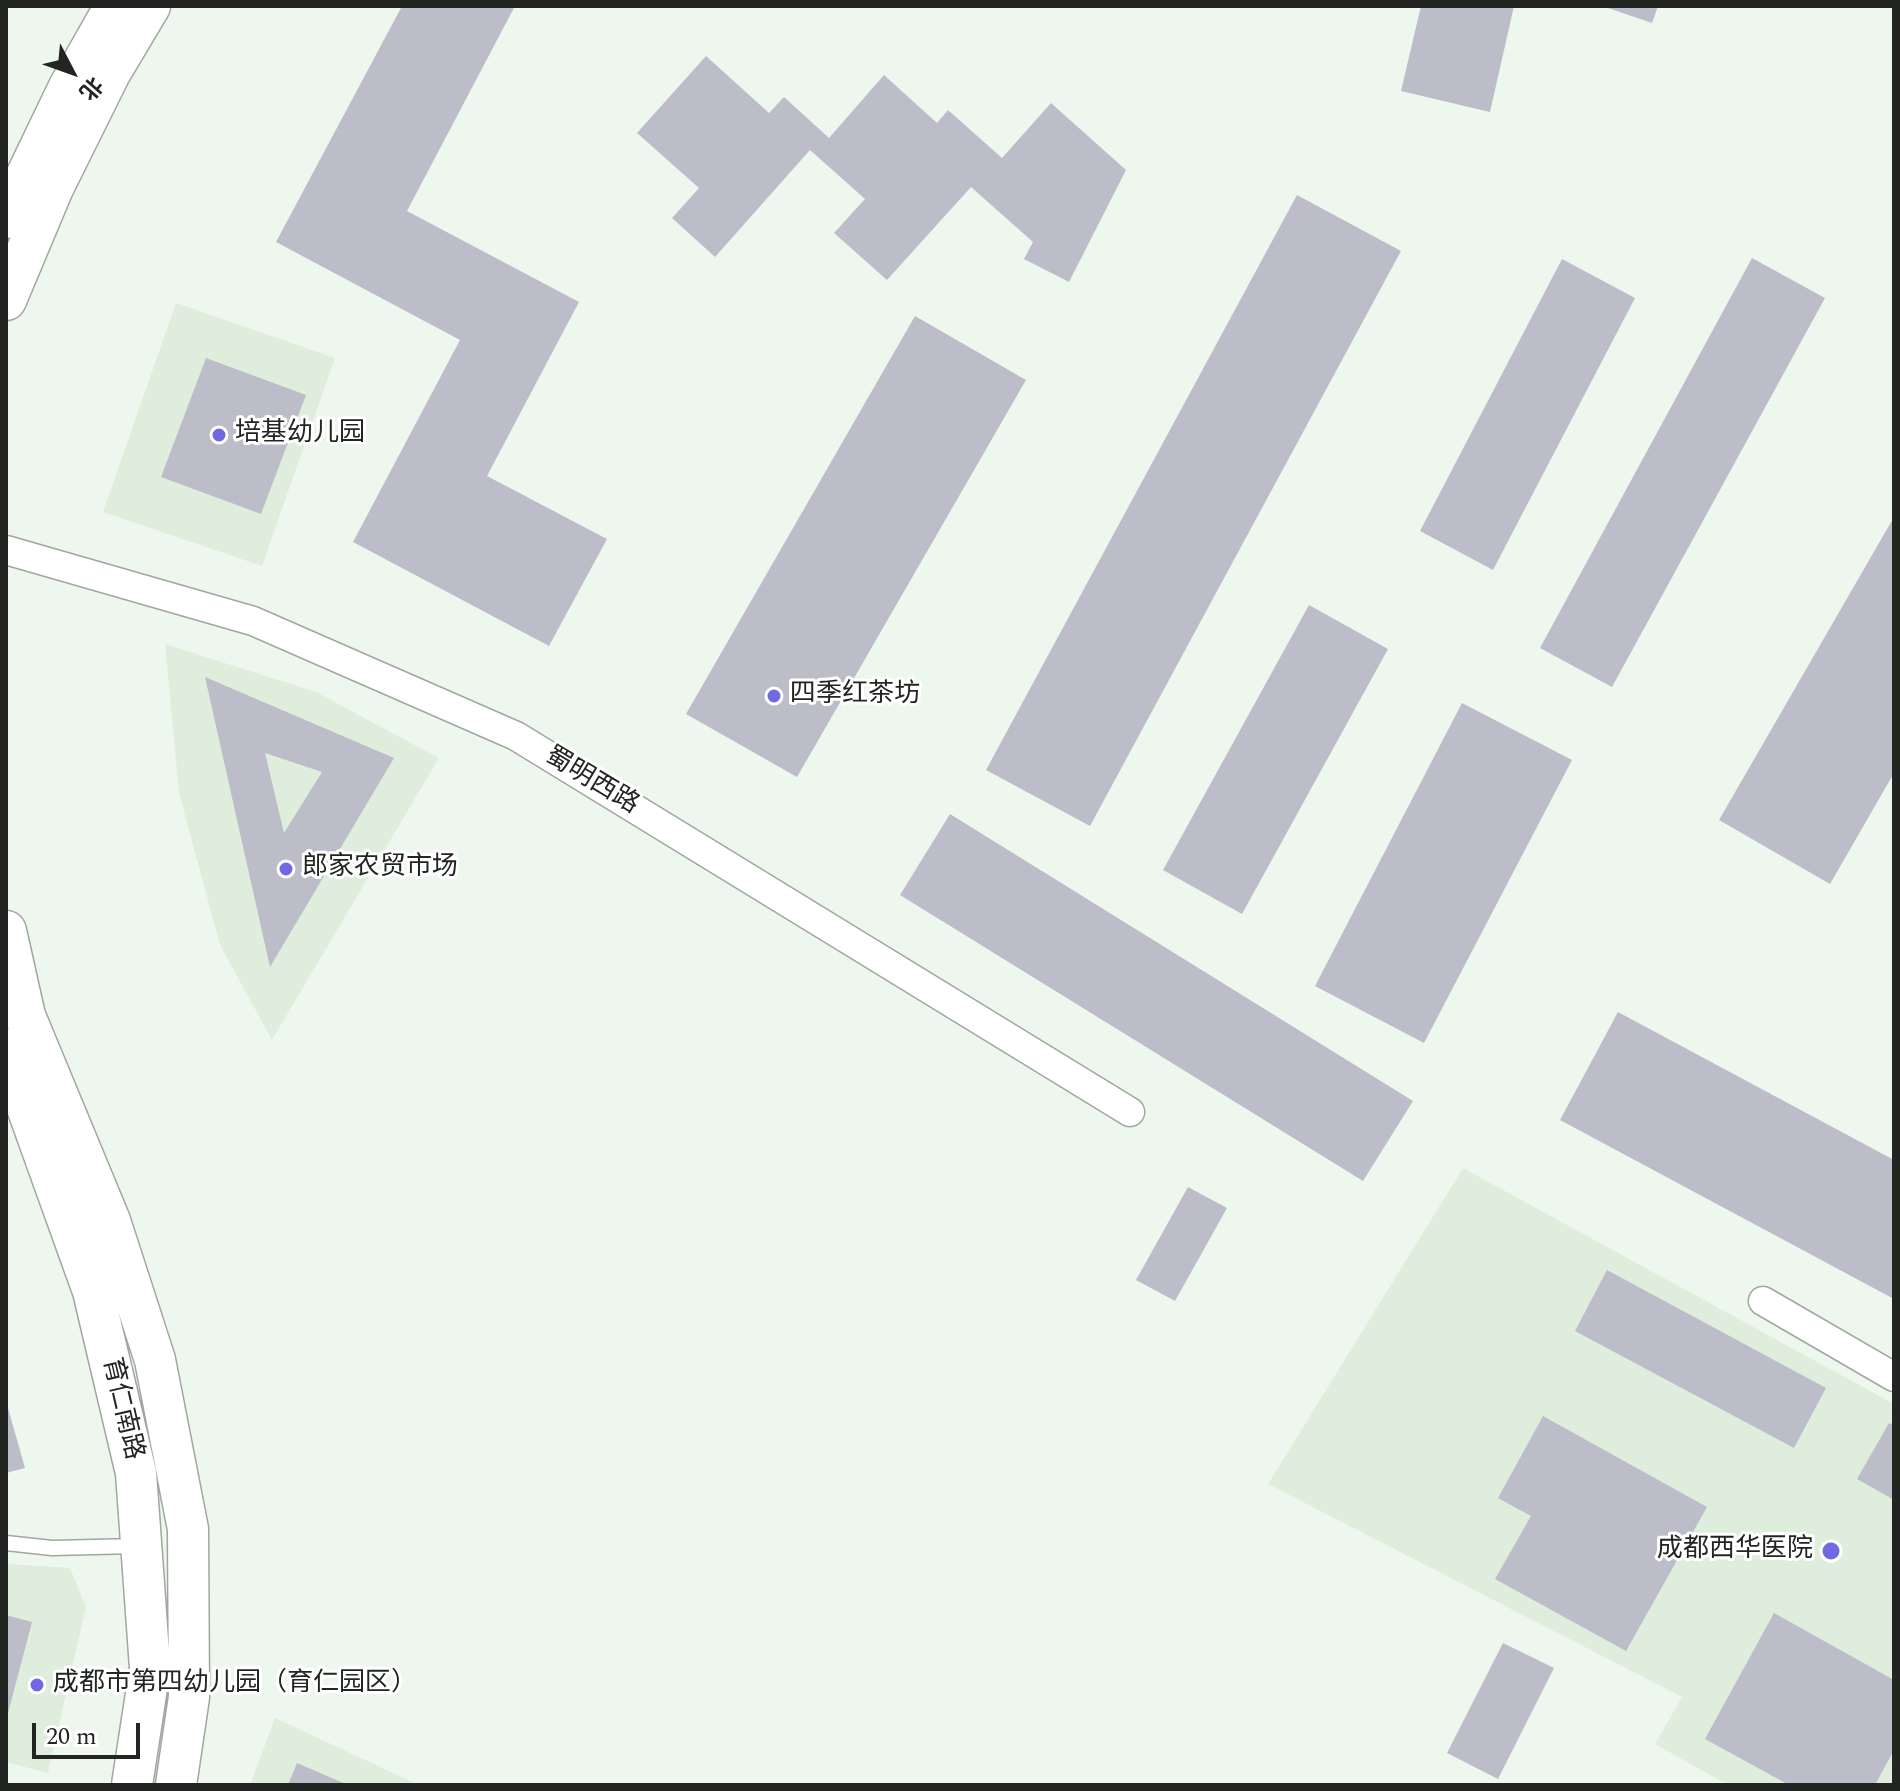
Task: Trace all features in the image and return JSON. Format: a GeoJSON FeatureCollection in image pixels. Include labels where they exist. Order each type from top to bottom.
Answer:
{"type":"FeatureCollection","features":[{"type":"Feature","properties":{"kind":"street"},"geometry":{"type":"LineString","coordinates":[[6,218],[69,87],[115,6]]}},
{"type":"Feature","properties":{"kind":"street"},"geometry":{"type":"LineString","coordinates":[[6,300],[53,188],[110,73],[150,6]]}},
{"type":"Feature","properties":{"kind":"street","name":"蜀明西路"},"geometry":{"type":"LineString","coordinates":[[6,550],[253,621],[516,736],[1130,1112]]}},
{"type":"Feature","properties":{"kind":"street"},"geometry":{"type":"LineString","coordinates":[[6,931],[25,1016],[110,1221],[155,1360],[188,1529],[189,1697],[176,1785]]}},
{"type":"Feature","properties":{"kind":"street","name":"育仁南路"},"geometry":{"type":"LineString","coordinates":[[6,1049],[93,1291],[136,1473],[150,1668],[132,1785]]}},
{"type":"Feature","properties":{"kind":"street"},"geometry":{"type":"LineString","coordinates":[[1763,1301],[1894,1377]]}},
{"type":"Feature","properties":{"kind":"lane"},"geometry":{"type":"LineString","coordinates":[[6,1543],[52,1548],[142,1545]]}},
{"type":"Feature","properties":{"kind":"shaded area","name":"培基幼儿园"},"geometry":{"type":"Polygon","coordinates":[[[176,303],[335,358],[262,566],[103,512],[176,303]]]}},
{"type":"Feature","properties":{"kind":"shaded area","name":"郎家农贸市场"},"geometry":{"type":"Polygon","coordinates":[[[165,644],[316,692],[439,758],[272,1040],[220,945],[179,793],[165,644]]]}},
{"type":"Feature","properties":{"kind":"shaded area"},"geometry":{"type":"Polygon","coordinates":[[[1463,1168],[1894,1404],[1894,1785],[1728,1785],[1655,1744],[1682,1697],[1268,1484],[1463,1168]]]}},
{"type":"Feature","properties":{"kind":"shaded area","name":"成都市第四幼儿园（育仁园区）"},"geometry":{"type":"Polygon","coordinates":[[[6,1564],[70,1568],[86,1607],[48,1773],[6,1762],[6,1564]]]}},
{"type":"Feature","properties":{"kind":"shaded area"},"geometry":{"type":"Polygon","coordinates":[[[275,1718],[419,1785],[250,1785],[275,1718]]]}},
{"type":"Feature","properties":{"kind":"building"},"geometry":{"type":"Polygon","coordinates":[[[402,6],[515,6],[407,211],[579,302],[487,476],[607,539],[549,646],[353,542],[460,340],[276,242],[402,6]]]}},
{"type":"Feature","properties":{"kind":"building"},"geometry":{"type":"Polygon","coordinates":[[[1421,6],[1514,6],[1490,112],[1401,91],[1421,6]]]}},
{"type":"Feature","properties":{"kind":"building"},"geometry":{"type":"Polygon","coordinates":[[[1602,6],[1658,6],[1652,23],[1602,6]]]}},
{"type":"Feature","properties":{"kind":"building"},"geometry":{"type":"Polygon","coordinates":[[[706,56],[769,113],[784,97],[829,138],[884,75],[937,123],[948,110],[1002,158],[1051,103],[1126,170],[1069,282],[1024,259],[1033,242],[971,187],[887,280],[834,233],[865,199],[810,150],[715,257],[672,218],[699,188],[637,133],[706,56]]]}},
{"type":"Feature","properties":{"kind":"building"},"geometry":{"type":"Polygon","coordinates":[[[1297,195],[1401,251],[1090,826],[986,770],[1297,195]]]}},
{"type":"Feature","properties":{"kind":"building"},"geometry":{"type":"Polygon","coordinates":[[[1752,258],[1825,298],[1612,687],[1540,648],[1752,258]]]}},
{"type":"Feature","properties":{"kind":"building"},"geometry":{"type":"Polygon","coordinates":[[[1562,259],[1635,298],[1493,570],[1420,531],[1562,259]]]}},
{"type":"Feature","properties":{"kind":"building"},"geometry":{"type":"Polygon","coordinates":[[[915,316],[1026,380],[797,777],[686,714],[915,316]]]}},
{"type":"Feature","properties":{"kind":"building"},"geometry":{"type":"Polygon","coordinates":[[[206,358],[306,395],[261,514],[161,477],[206,358]]]}},
{"type":"Feature","properties":{"kind":"building"},"geometry":{"type":"Polygon","coordinates":[[[1894,517],[1894,773],[1830,884],[1719,820],[1894,517]]]}},
{"type":"Feature","properties":{"kind":"building"},"geometry":{"type":"Polygon","coordinates":[[[1309,605],[1388,649],[1242,914],[1163,870],[1309,605]]]}},
{"type":"Feature","properties":{"kind":"building"},"geometry":{"type":"Polygon","coordinates":[[[205,677],[394,758],[270,967],[205,677]],[[265,753],[284,833],[322,772],[265,753]]]}},
{"type":"Feature","properties":{"kind":"building"},"geometry":{"type":"Polygon","coordinates":[[[1462,703],[1572,760],[1424,1043],[1315,986],[1462,703]]]}},
{"type":"Feature","properties":{"kind":"building"},"geometry":{"type":"Polygon","coordinates":[[[950,814],[1413,1101],[1363,1181],[900,895],[950,814]]]}},
{"type":"Feature","properties":{"kind":"building"},"geometry":{"type":"Polygon","coordinates":[[[1618,1012],[1894,1160],[1894,1299],[1560,1120],[1618,1012]]]}},
{"type":"Feature","properties":{"kind":"building"},"geometry":{"type":"Polygon","coordinates":[[[1188,1187],[1227,1208],[1175,1301],[1136,1280],[1188,1187]]]}},
{"type":"Feature","properties":{"kind":"building"},"geometry":{"type":"Polygon","coordinates":[[[1607,1270],[1826,1388],[1794,1448],[1575,1331],[1607,1270]]]}},
{"type":"Feature","properties":{"kind":"building"},"geometry":{"type":"Polygon","coordinates":[[[6,1401],[25,1468],[6,1473],[6,1401]]]}},
{"type":"Feature","properties":{"kind":"building"},"geometry":{"type":"Polygon","coordinates":[[[1543,1416],[1707,1507],[1626,1651],[1495,1579],[1531,1516],[1498,1498],[1543,1416]]]}},
{"type":"Feature","properties":{"kind":"building"},"geometry":{"type":"Polygon","coordinates":[[[1889,1423],[1894,1426],[1894,1500],[1857,1479],[1889,1423]]]}},
{"type":"Feature","properties":{"kind":"building"},"geometry":{"type":"Polygon","coordinates":[[[1774,1613],[1894,1680],[1894,1750],[1875,1785],[1789,1785],[1705,1739],[1774,1613]]]}},
{"type":"Feature","properties":{"kind":"building"},"geometry":{"type":"Polygon","coordinates":[[[6,1615],[32,1622],[7,1717],[6,1717],[6,1615]]]}},
{"type":"Feature","properties":{"kind":"building"},"geometry":{"type":"Polygon","coordinates":[[[1503,1643],[1554,1668],[1498,1779],[1447,1753],[1503,1643]]]}},
{"type":"Feature","properties":{"kind":"building"},"geometry":{"type":"Polygon","coordinates":[[[297,1763],[348,1785],[288,1785],[297,1763]]]}},
{"type":"Feature","properties":{"kind":"place","name":"培基幼儿园"},"geometry":{"type":"Point","coordinates":[219,435]}},
{"type":"Feature","properties":{"kind":"place","name":"四季红茶坊"},"geometry":{"type":"Point","coordinates":[774,696]}},
{"type":"Feature","properties":{"kind":"place","name":"郎家农贸市场"},"geometry":{"type":"Point","coordinates":[286,869]}},
{"type":"Feature","properties":{"kind":"place","name":"成都西华医院"},"geometry":{"type":"Point","coordinates":[1831,1551]}},
{"type":"Feature","properties":{"kind":"place","name":"成都市第四幼儿园（育仁园区）"},"geometry":{"type":"Point","coordinates":[37,1685]}}]}
